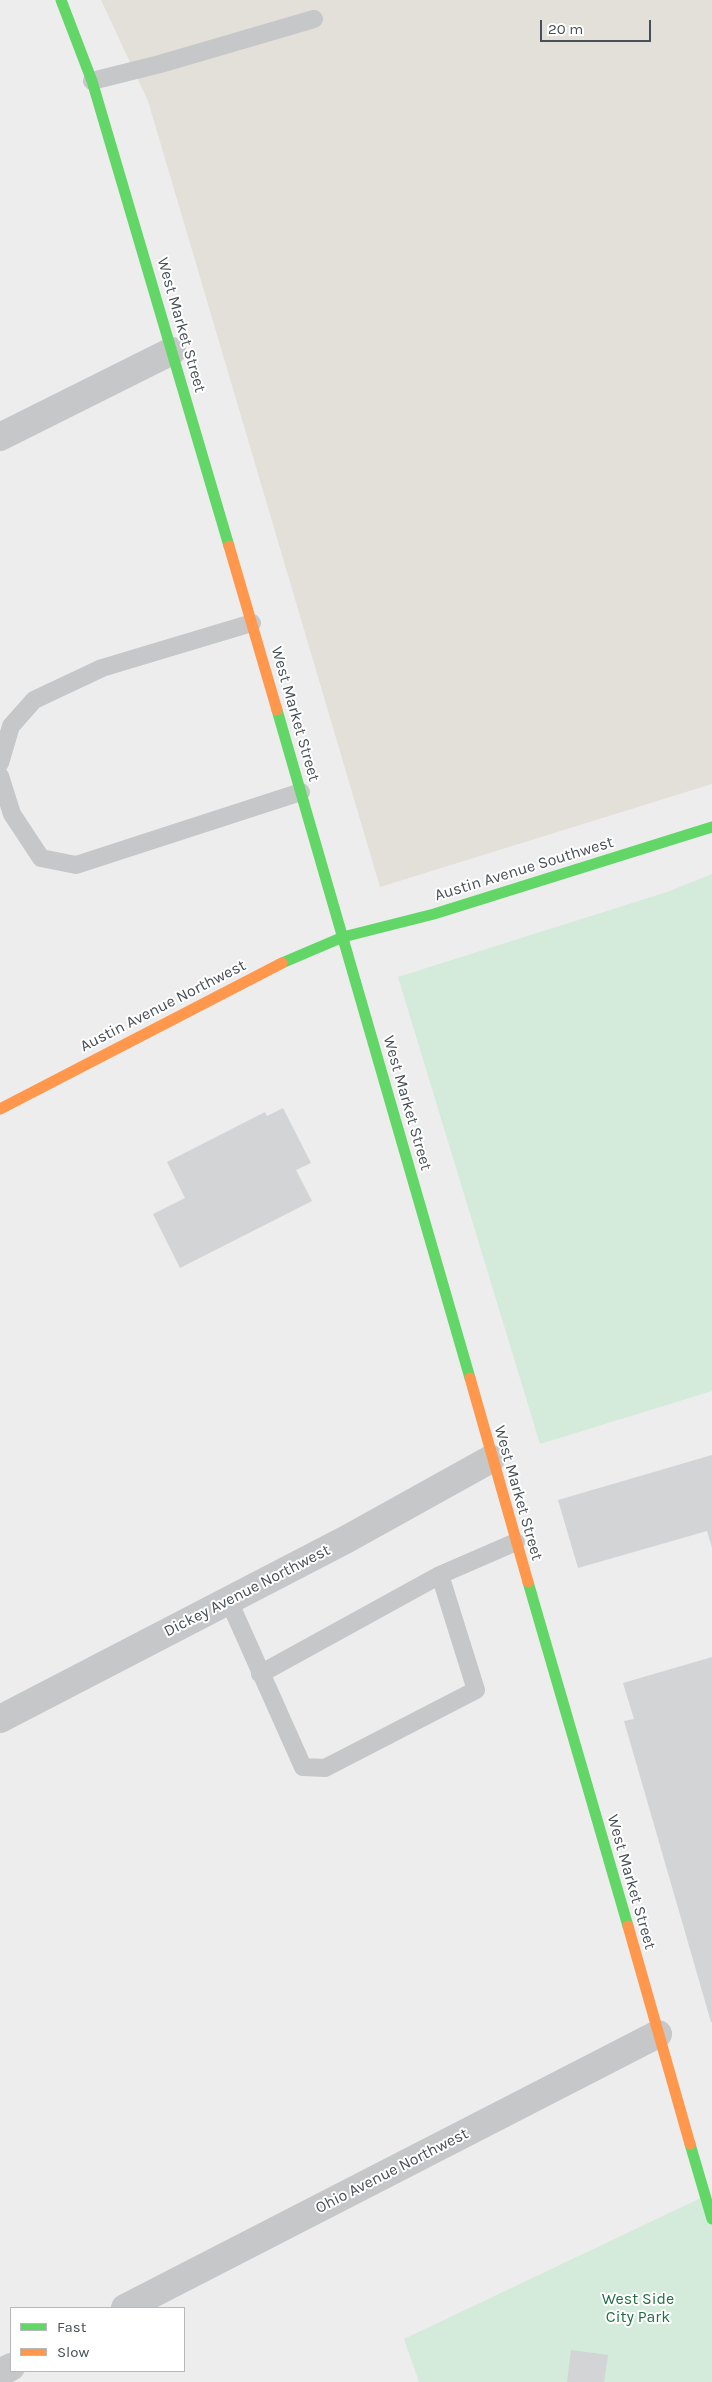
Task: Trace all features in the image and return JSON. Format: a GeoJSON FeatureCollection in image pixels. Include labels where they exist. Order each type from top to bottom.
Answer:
{"type":"FeatureCollection","features":[{"type":"Feature","properties":{"kind":"main road","name":"West Market Street"},"geometry":{"type":"LineString","coordinates":[[61,0],[92,81],[252,623],[344,937],[491,1459],[712,2219]]}},
{"type":"Feature","properties":{"kind":"main road","name":"Austin Avenue Southwest"},"geometry":{"type":"LineString","coordinates":[[344,937],[434,914],[712,827]]}},
{"type":"Feature","properties":{"kind":"main road","name":"Austin Avenue Northwest"},"geometry":{"type":"LineString","coordinates":[[0,1109],[273,968],[344,937]]}},
{"type":"Feature","properties":{"kind":"street"},"geometry":{"type":"LineString","coordinates":[[0,437],[172,351]]}},
{"type":"Feature","properties":{"kind":"street","name":"Dickey Avenue Northwest"},"geometry":{"type":"LineString","coordinates":[[0,1719],[347,1539],[491,1459]]}},
{"type":"Feature","properties":{"kind":"street","name":"Ohio Avenue Northwest"},"geometry":{"type":"LineString","coordinates":[[127,2307],[658,2034]]}},
{"type":"Feature","properties":{"kind":"lane"},"geometry":{"type":"LineString","coordinates":[[92,81],[160,64],[314,19]]}},
{"type":"Feature","properties":{"kind":"lane"},"geometry":{"type":"LineString","coordinates":[[0,763],[11,726],[34,700],[102,668],[252,623]]}},
{"type":"Feature","properties":{"kind":"lane"},"geometry":{"type":"LineString","coordinates":[[0,776],[12,814],[41,858],[76,864],[301,792]]}},
{"type":"Feature","properties":{"kind":"lane"},"geometry":{"type":"LineString","coordinates":[[260,1674],[440,1575],[516,1542]]}},
{"type":"Feature","properties":{"kind":"lane"},"geometry":{"type":"LineString","coordinates":[[229,1601],[302,1767],[325,1768],[476,1690],[440,1575]]}},
{"type":"Feature","properties":{"kind":"shaded area"},"geometry":{"type":"Polygon","coordinates":[[[101,0],[712,0],[712,784],[380,887],[148,101],[101,0]]]}},
{"type":"Feature","properties":{"kind":"green space"},"geometry":{"type":"Polygon","coordinates":[[[712,874],[712,1391],[540,1444],[398,977],[667,892],[712,874]]]}},
{"type":"Feature","properties":{"kind":"green space","name":"West Side City Park"},"geometry":{"type":"Polygon","coordinates":[[[705,2196],[712,2219],[712,2382],[419,2382],[404,2339],[705,2196]]]}},
{"type":"Feature","properties":{"kind":"building"},"geometry":{"type":"Polygon","coordinates":[[[283,1108],[311,1163],[296,1170],[312,1201],[180,1268],[153,1214],[185,1198],[167,1162],[265,1112],[267,1116],[283,1108]]]}},
{"type":"Feature","properties":{"kind":"building"},"geometry":{"type":"Polygon","coordinates":[[[712,1455],[712,1548],[707,1531],[578,1568],[558,1500],[712,1455]]]}},
{"type":"Feature","properties":{"kind":"building"},"geometry":{"type":"Polygon","coordinates":[[[712,1657],[711,2022],[624,1721],[634,1719],[623,1683],[712,1657]]]}},
{"type":"Feature","properties":{"kind":"building"},"geometry":{"type":"Polygon","coordinates":[[[571,2350],[608,2355],[604,2382],[567,2382],[571,2350]]]}},
{"type":"Feature","properties":{"kind":"traffic: fast"},"geometry":{"type":"LineString","coordinates":[[61,0],[92,81],[229,546]]}},
{"type":"Feature","properties":{"kind":"traffic: fast"},"geometry":{"type":"LineString","coordinates":[[277,710],[470,1378]]}},
{"type":"Feature","properties":{"kind":"traffic: fast"},"geometry":{"type":"LineString","coordinates":[[282,963],[343,937],[434,914],[712,827]]}},
{"type":"Feature","properties":{"kind":"traffic: fast"},"geometry":{"type":"LineString","coordinates":[[528,1582],[628,1926]]}},
{"type":"Feature","properties":{"kind":"traffic: fast"},"geometry":{"type":"LineString","coordinates":[[690,2144],[712,2219]]}},
{"type":"Feature","properties":{"kind":"traffic: slow"},"geometry":{"type":"LineString","coordinates":[[229,546],[277,710]]}},
{"type":"Feature","properties":{"kind":"traffic: slow"},"geometry":{"type":"LineString","coordinates":[[0,1109],[282,963]]}},
{"type":"Feature","properties":{"kind":"traffic: slow"},"geometry":{"type":"LineString","coordinates":[[470,1378],[528,1582]]}},
{"type":"Feature","properties":{"kind":"traffic: slow"},"geometry":{"type":"LineString","coordinates":[[628,1926],[690,2144]]}}]}
